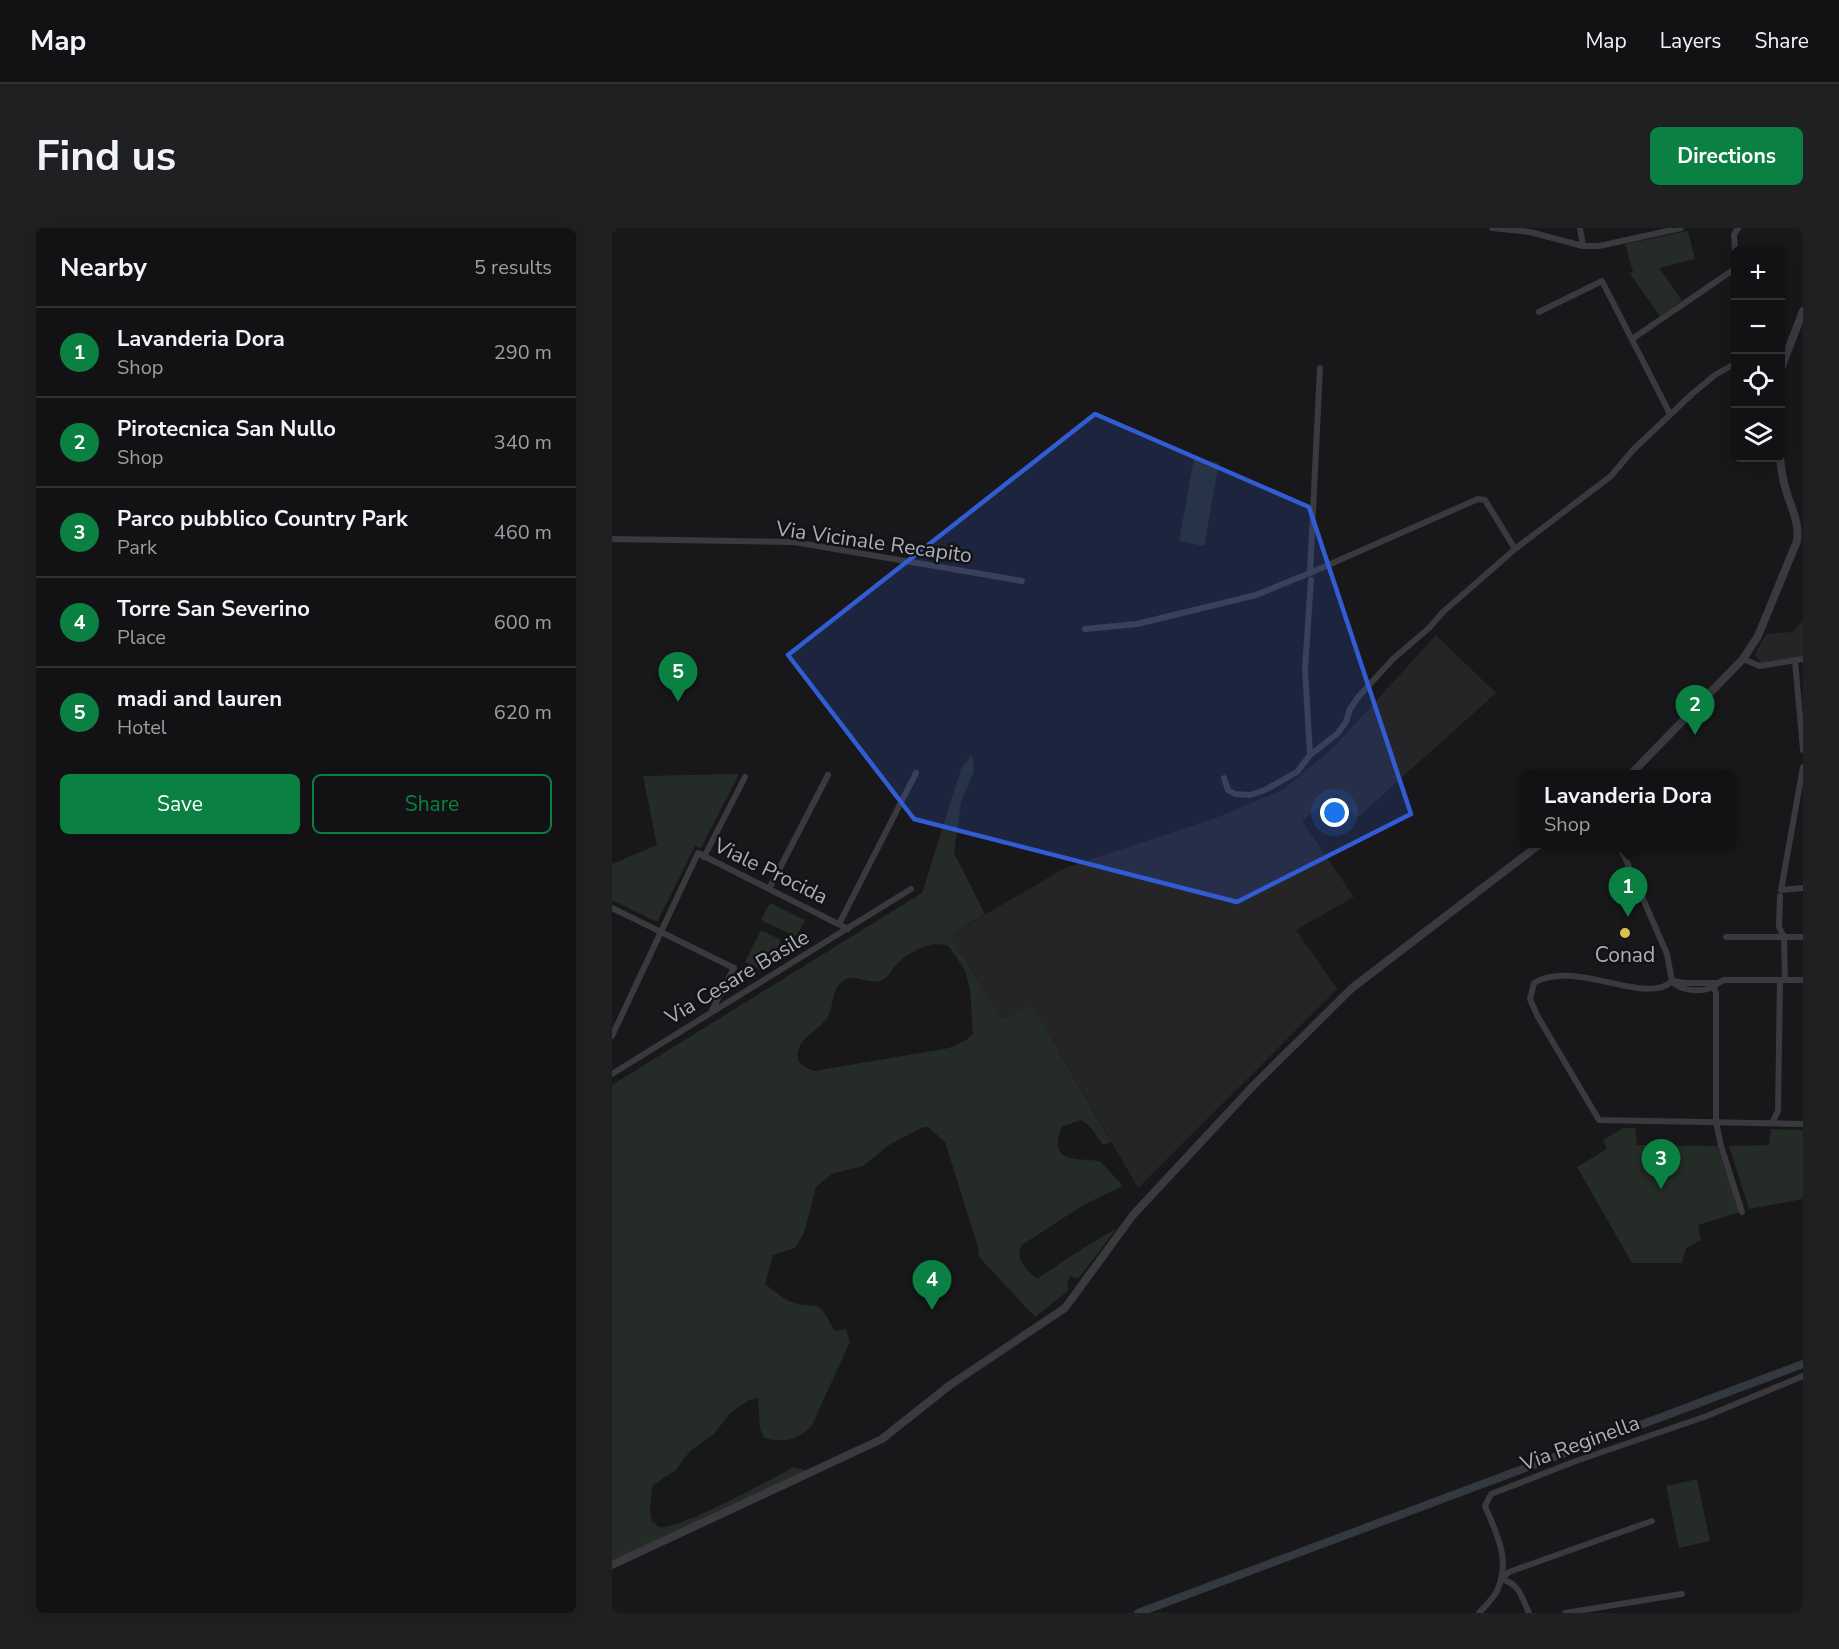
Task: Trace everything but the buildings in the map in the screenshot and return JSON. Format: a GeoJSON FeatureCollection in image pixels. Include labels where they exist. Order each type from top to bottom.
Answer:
{"type":"FeatureCollection","features":[{"type":"Feature","properties":{"kind":"street"},"geometry":{"type":"LineString","coordinates":[[1492,228],[1530,232],[1583,246],[1599,246],[1681,228]]}},
{"type":"Feature","properties":{"kind":"street"},"geometry":{"type":"LineString","coordinates":[[1580,228],[1583,246]]}},
{"type":"Feature","properties":{"kind":"street"},"geometry":{"type":"LineString","coordinates":[[1735,246],[1734,235],[1738,228]]}},
{"type":"Feature","properties":{"kind":"street"},"geometry":{"type":"LineString","coordinates":[[1632,339],[1731,270]]}},
{"type":"Feature","properties":{"kind":"street"},"geometry":{"type":"LineString","coordinates":[[1539,312],[1602,281],[1670,414]]}},
{"type":"Feature","properties":{"kind":"street"},"geometry":{"type":"LineString","coordinates":[[1784,354],[1803,311]]}},
{"type":"Feature","properties":{"kind":"street"},"geometry":{"type":"LineString","coordinates":[[1224,777],[1228,790],[1235,794],[1250,795],[1265,790],[1297,772],[1310,755],[1337,734],[1346,722],[1350,709],[1392,659],[1515,549],[1611,476],[1633,450],[1670,414],[1715,375],[1731,366]]}},
{"type":"Feature","properties":{"kind":"street"},"geometry":{"type":"LineString","coordinates":[[1310,755],[1305,669],[1320,368]]}},
{"type":"Feature","properties":{"kind":"street"},"geometry":{"type":"LineString","coordinates":[[1635,770],[1743,659],[1758,636],[1797,541],[1798,526],[1786,491],[1781,462]]}},
{"type":"Feature","properties":{"kind":"street"},"geometry":{"type":"LineString","coordinates":[[1085,629],[1146,622],[1256,595],[1310,577],[1478,499],[1485,500],[1515,549]]}},
{"type":"Feature","properties":{"kind":"street","name":"Via Vicinale Recapito"},"geometry":{"type":"LineString","coordinates":[[612,539],[794,542],[887,560],[932,565],[1022,581]]}},
{"type":"Feature","properties":{"kind":"street"},"geometry":{"type":"LineString","coordinates":[[1743,659],[1760,666],[1803,659]]}},
{"type":"Feature","properties":{"kind":"street"},"geometry":{"type":"LineString","coordinates":[[1795,661],[1803,750]]}},
{"type":"Feature","properties":{"kind":"street"},"geometry":{"type":"LineString","coordinates":[[1803,767],[1800,801],[1781,890],[1803,888]]}},
{"type":"Feature","properties":{"kind":"street"},"geometry":{"type":"LineString","coordinates":[[839,924],[916,773]]}},
{"type":"Feature","properties":{"kind":"street"},"geometry":{"type":"LineString","coordinates":[[769,889],[828,775]]}},
{"type":"Feature","properties":{"kind":"street"},"geometry":{"type":"LineString","coordinates":[[704,857],[745,777]]}},
{"type":"Feature","properties":{"kind":"street"},"geometry":{"type":"LineString","coordinates":[[612,1565],[882,1439],[950,1385],[1065,1308],[1133,1215],[1254,1085],[1352,988],[1534,848]]}},
{"type":"Feature","properties":{"kind":"street"},"geometry":{"type":"LineString","coordinates":[[1621,848],[1667,954],[1672,981]]}},
{"type":"Feature","properties":{"kind":"street","name":"Viale Procida"},"geometry":{"type":"LineString","coordinates":[[612,1036],[698,854],[848,929]]}},
{"type":"Feature","properties":{"kind":"street","name":"Via Cesare Basile"},"geometry":{"type":"LineString","coordinates":[[612,1074],[910,889]]}},
{"type":"Feature","properties":{"kind":"street"},"geometry":{"type":"LineString","coordinates":[[1772,1123],[1778,1111],[1783,980],[1784,937],[1779,927],[1780,896]]}},
{"type":"Feature","properties":{"kind":"street"},"geometry":{"type":"LineString","coordinates":[[612,908],[734,968],[712,1011]]}},
{"type":"Feature","properties":{"kind":"street"},"geometry":{"type":"LineString","coordinates":[[1726,937],[1803,937]]}},
{"type":"Feature","properties":{"kind":"street"},"geometry":{"type":"LineString","coordinates":[[1672,981],[1660,988],[1635,988],[1559,974],[1544,977],[1534,983],[1530,999],[1538,1017],[1599,1120],[1803,1124]]}},
{"type":"Feature","properties":{"kind":"street"},"geometry":{"type":"LineString","coordinates":[[1672,981],[1685,984],[1716,985],[1724,980],[1803,980]]}},
{"type":"Feature","properties":{"kind":"street"},"geometry":{"type":"LineString","coordinates":[[1716,985],[1716,1122],[1721,1146],[1742,1212]]}},
{"type":"Feature","properties":{"kind":"street","name":"Via Reginella"},"geometry":{"type":"LineString","coordinates":[[1479,1613],[1496,1593],[1501,1580],[1503,1551],[1485,1506],[1491,1494],[1576,1461],[1707,1416],[1803,1376]]}},
{"type":"Feature","properties":{"kind":"street"},"geometry":{"type":"LineString","coordinates":[[1501,1580],[1509,1572],[1652,1521]]}},
{"type":"Feature","properties":{"kind":"street"},"geometry":{"type":"LineString","coordinates":[[1501,1580],[1512,1582],[1518,1589],[1529,1613]]}},
{"type":"Feature","properties":{"kind":"street"},"geometry":{"type":"LineString","coordinates":[[1565,1613],[1682,1594]]}},
{"type":"Feature","properties":{"kind":"highlighted area"},"geometry":{"type":"Polygon","coordinates":[[[1095,414],[1309,507],[1411,814],[1237,902],[914,819],[788,655],[1095,414]]]}},
{"type":"Feature","properties":{"kind":"shaded area"},"geometry":{"type":"Polygon","coordinates":[[[1688,231],[1695,259],[1659,268],[1682,300],[1660,316],[1630,274],[1633,272],[1625,244],[1688,231]]]}},
{"type":"Feature","properties":{"kind":"shaded area"},"geometry":{"type":"Polygon","coordinates":[[[1194,459],[1219,463],[1204,546],[1179,541],[1194,459]]]}},
{"type":"Feature","properties":{"kind":"shaded area"},"geometry":{"type":"Polygon","coordinates":[[[1803,621],[1803,657],[1761,664],[1755,654],[1766,634],[1792,632],[1803,621]]]}},
{"type":"Feature","properties":{"kind":"shaded area"},"geometry":{"type":"Polygon","coordinates":[[[1436,635],[1496,693],[1357,818],[1337,793],[1302,821],[1354,897],[1296,930],[1337,989],[1138,1188],[1032,1004],[1002,1019],[950,935],[1065,868],[1213,819],[1283,790],[1335,746],[1436,635]]]}},
{"type":"Feature","properties":{"kind":"shaded area"},"geometry":{"type":"Polygon","coordinates":[[[972,754],[974,771],[961,802],[954,853],[985,914],[950,935],[1002,1019],[1032,1004],[1111,1142],[1103,1145],[1088,1124],[1080,1120],[1062,1127],[1058,1139],[1061,1153],[1073,1158],[1100,1161],[1123,1186],[1085,1204],[1022,1245],[1021,1260],[1037,1279],[1117,1228],[1078,1279],[1070,1276],[1067,1283],[1068,1291],[1035,1317],[979,1257],[978,1247],[945,1142],[928,1127],[923,1127],[889,1145],[863,1166],[832,1174],[816,1187],[804,1233],[795,1248],[773,1255],[765,1284],[788,1301],[820,1308],[835,1331],[846,1329],[850,1342],[812,1425],[802,1434],[791,1439],[764,1438],[760,1429],[758,1398],[749,1400],[731,1412],[714,1434],[690,1451],[676,1470],[652,1486],[650,1512],[652,1522],[660,1527],[670,1526],[726,1503],[794,1467],[808,1471],[612,1563],[612,1085],[922,893],[961,769],[972,754]],[[934,944],[911,953],[882,980],[874,982],[851,978],[843,981],[834,993],[827,1018],[800,1047],[798,1061],[814,1071],[949,1048],[966,1040],[973,1034],[970,989],[965,970],[946,945],[934,944]]]}},
{"type":"Feature","properties":{"kind":"shaded area"},"geometry":{"type":"Polygon","coordinates":[[[739,774],[701,848],[695,846],[657,922],[612,900],[612,864],[657,845],[643,776],[739,774]]]}},
{"type":"Feature","properties":{"kind":"shaded area"},"geometry":{"type":"Polygon","coordinates":[[[770,903],[805,920],[796,937],[761,920],[770,903]]]}},
{"type":"Feature","properties":{"kind":"shaded area"},"geometry":{"type":"Polygon","coordinates":[[[761,930],[781,940],[765,972],[745,962],[761,930]]]}},
{"type":"Feature","properties":{"kind":"shaded area"},"geometry":{"type":"Polygon","coordinates":[[[1623,1128],[1635,1128],[1637,1145],[1717,1146],[1740,1212],[1698,1225],[1701,1240],[1686,1248],[1682,1263],[1632,1263],[1577,1167],[1607,1149],[1603,1140],[1623,1128]]]}},
{"type":"Feature","properties":{"kind":"shaded area"},"geometry":{"type":"Polygon","coordinates":[[[1771,1129],[1803,1130],[1803,1199],[1749,1209],[1729,1146],[1769,1145],[1771,1129]]]}},
{"type":"Feature","properties":{"kind":"shaded area"},"geometry":{"type":"Polygon","coordinates":[[[1697,1479],[1710,1541],[1679,1548],[1666,1486],[1697,1479]]]}},
{"type":"Feature","properties":{"kind":"waterway"},"geometry":{"type":"LineString","coordinates":[[1138,1613],[1803,1364]]}},
{"type":"Feature","properties":{"kind":"place","name":"madi and lauren"},"geometry":{"type":"Point","coordinates":[678,702]}},
{"type":"Feature","properties":{"kind":"place","name":"Pirotecnica San Nullo"},"geometry":{"type":"Point","coordinates":[1695,735]}},
{"type":"Feature","properties":{"kind":"place","name":"Lavanderia Dora"},"geometry":{"type":"Point","coordinates":[1628,917]}},
{"type":"Feature","properties":{"kind":"place","name":"Conad"},"geometry":{"type":"Point","coordinates":[1625,933]}},
{"type":"Feature","properties":{"kind":"place","name":"Parco pubblico Country Park"},"geometry":{"type":"Point","coordinates":[1661,1189]}},
{"type":"Feature","properties":{"kind":"place","name":"Torre San Severino"},"geometry":{"type":"Point","coordinates":[932,1310]}}]}
